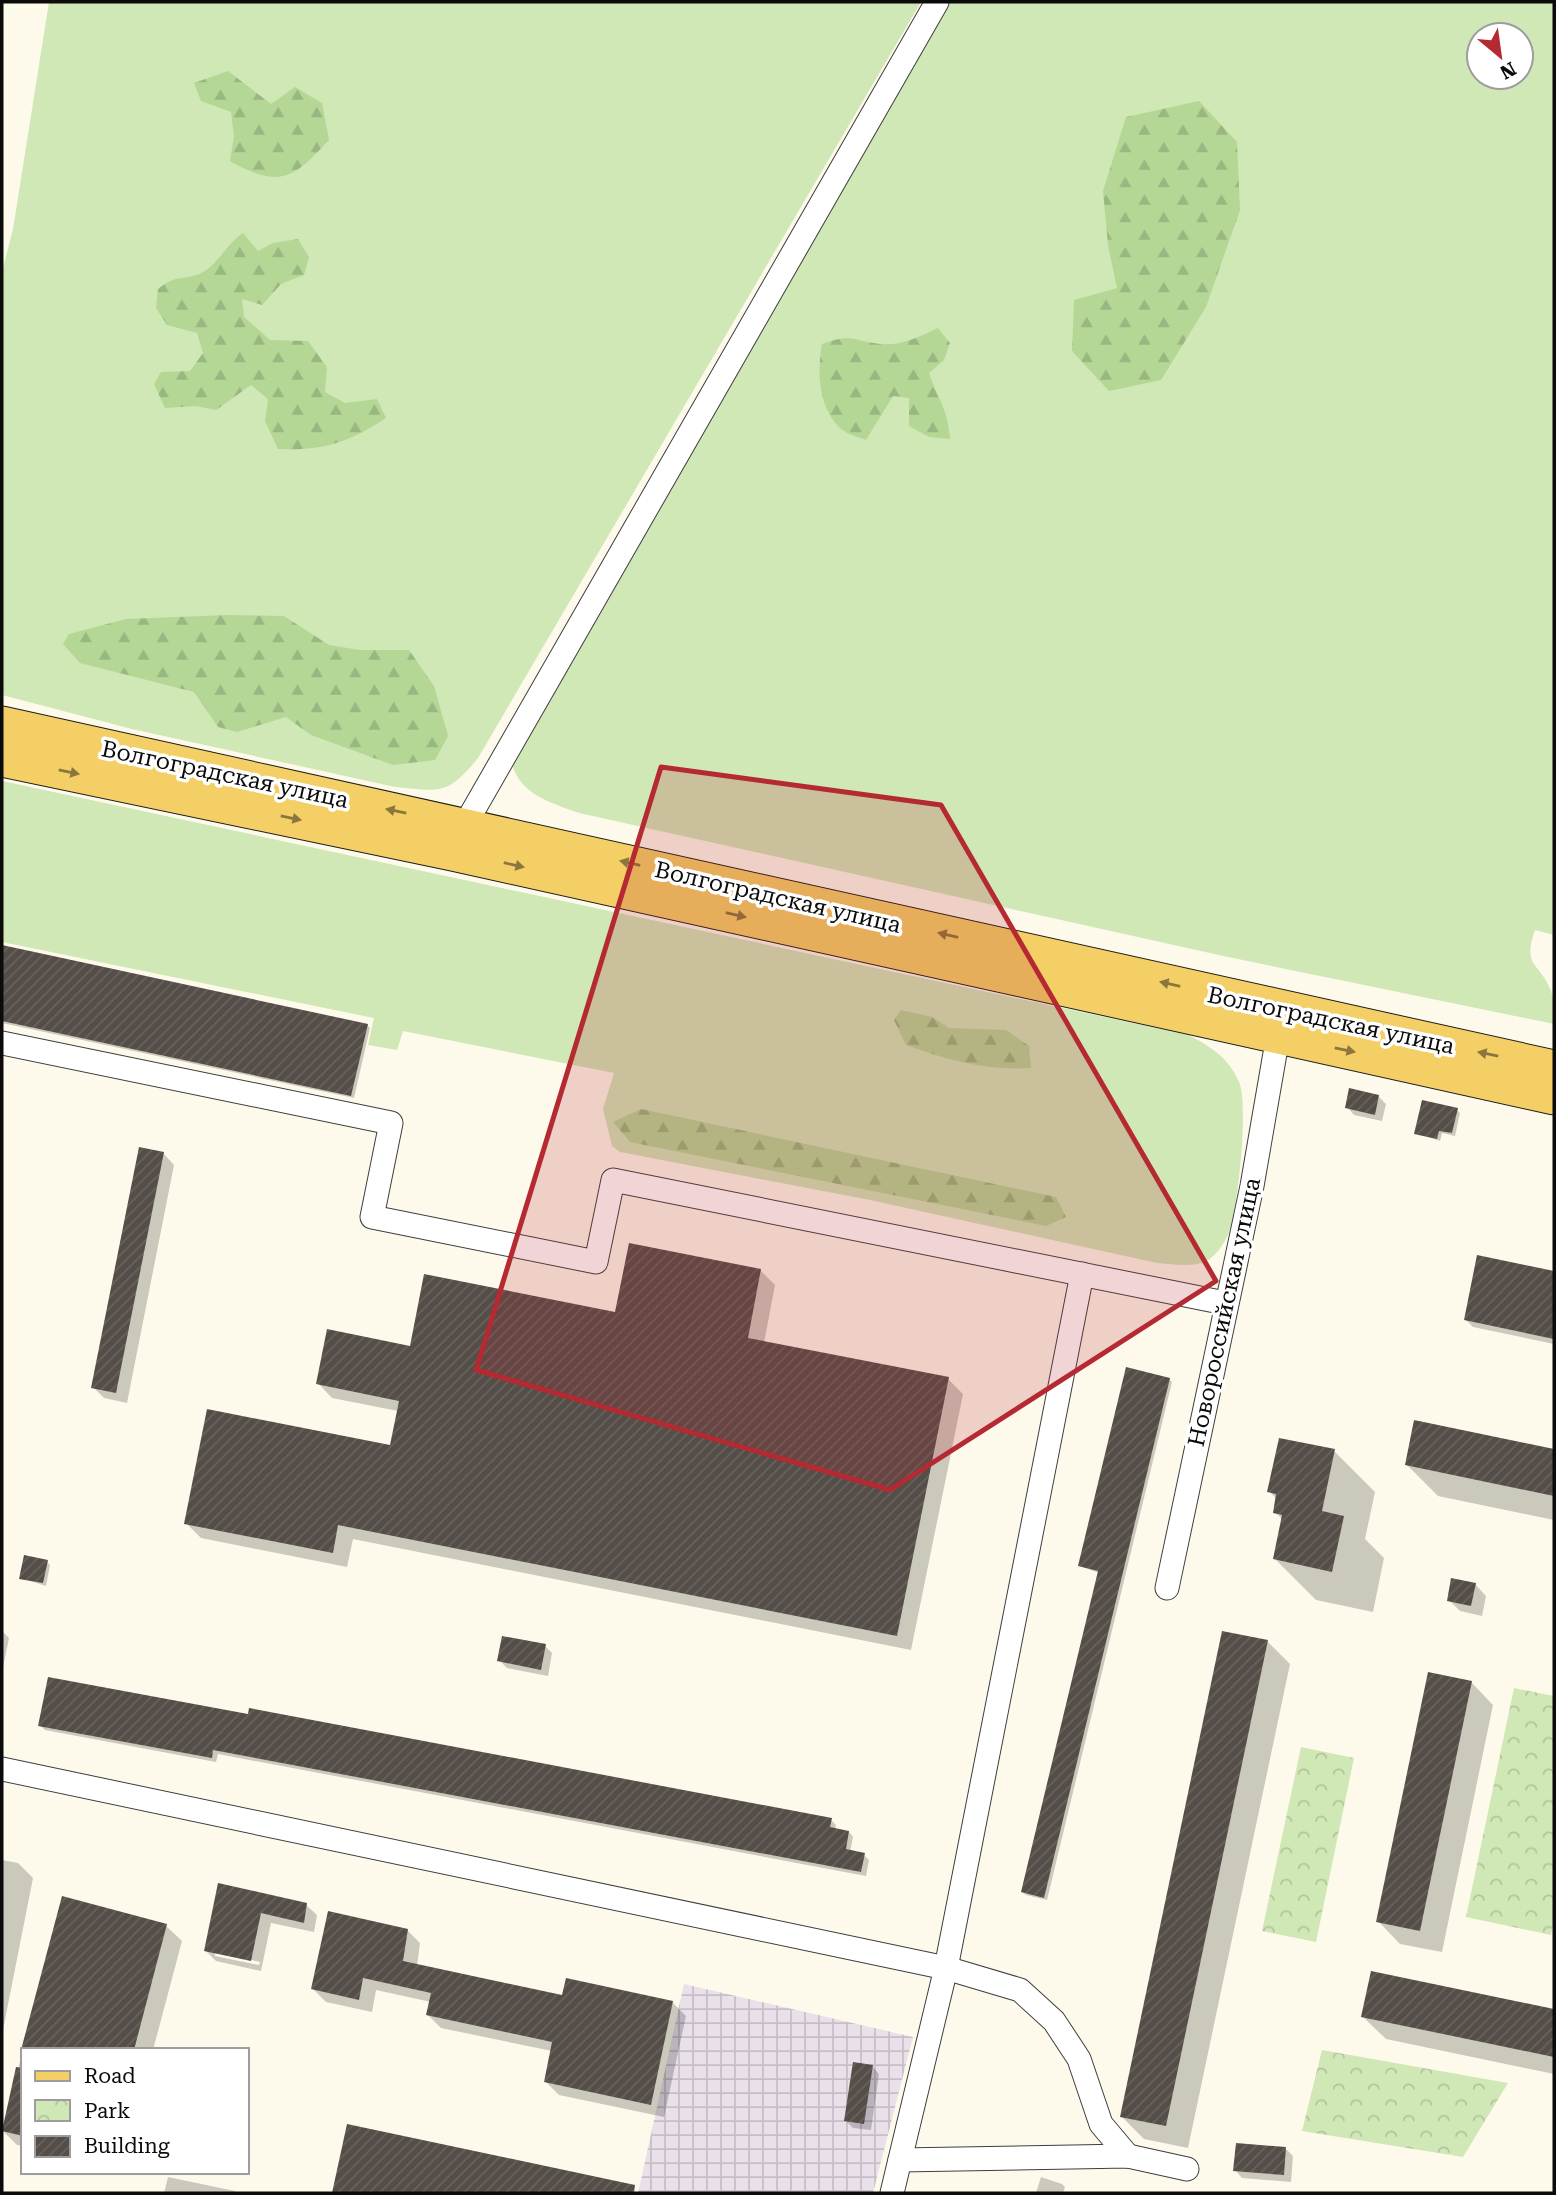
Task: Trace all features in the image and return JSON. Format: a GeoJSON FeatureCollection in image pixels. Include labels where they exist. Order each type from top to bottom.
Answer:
{"type":"FeatureCollection","features":[{"type":"Feature","properties":{"kind":"main road","name":"Волгоградская улица"},"geometry":{"type":"LineString","coordinates":[[2,725],[457,839],[1278,1036],[1554,1096]]}},
{"type":"Feature","properties":{"kind":"main road","name":"Волгоградская улица"},"geometry":{"type":"LineString","coordinates":[[2,758],[457,839],[1554,1069]]}},
{"type":"Feature","properties":{"kind":"street"},"geometry":{"type":"LineString","coordinates":[[457,839],[937,2]]}},
{"type":"Feature","properties":{"kind":"street","name":"Новороссийская улица"},"geometry":{"type":"LineString","coordinates":[[1167,1588],[1225,1303],[1252,1186],[1278,1036]]}},
{"type":"Feature","properties":{"kind":"street"},"geometry":{"type":"LineString","coordinates":[[2,1043],[391,1123],[372,1217],[596,1262],[613,1180],[1225,1303]]}},
{"type":"Feature","properties":{"kind":"street"},"geometry":{"type":"LineString","coordinates":[[892,2193],[946,1968],[1082,1274]]}},
{"type":"Feature","properties":{"kind":"street"},"geometry":{"type":"LineString","coordinates":[[2,1769],[946,1968],[1020,1990],[1054,2021],[1079,2059],[1101,2124],[1128,2156]]}},
{"type":"Feature","properties":{"kind":"street"},"geometry":{"type":"LineString","coordinates":[[900,2160],[1128,2156],[1187,2169]]}},
{"type":"Feature","properties":{"kind":"highlighted area"},"geometry":{"type":"Polygon","coordinates":[[[661,767],[941,805],[1216,1281],[890,1490],[476,1370],[661,767]]]}},
{"type":"Feature","properties":{"kind":"shaded area"},"geometry":{"type":"Polygon","coordinates":[[[684,1984],[913,2037],[873,2193],[638,2193],[684,1984]]]}},
{"type":"Feature","properties":{"kind":"green space"},"geometry":{"type":"Polygon","coordinates":[[[49,2],[921,2],[478,758],[450,785],[433,790],[395,787],[132,729],[2,695],[2,272],[13,229],[49,2]]]}},
{"type":"Feature","properties":{"kind":"green space"},"geometry":{"type":"Polygon","coordinates":[[[949,2],[1554,2],[1554,935],[1535,930],[1530,951],[1534,964],[1552,995],[1554,1024],[1228,957],[579,813],[534,794],[518,778],[510,754],[949,2]]]}},
{"type":"Feature","properties":{"kind":"green space"},"geometry":{"type":"Polygon","coordinates":[[[228,71],[271,104],[295,87],[322,103],[329,140],[305,164],[285,176],[262,175],[230,161],[234,136],[231,112],[201,101],[194,83],[228,71]]]}},
{"type":"Feature","properties":{"kind":"green space"},"geometry":{"type":"Polygon","coordinates":[[[1199,101],[1237,142],[1240,210],[1206,307],[1161,380],[1109,391],[1072,351],[1074,300],[1117,288],[1108,245],[1103,191],[1126,117],[1199,101]]]}},
{"type":"Feature","properties":{"kind":"green space"},"geometry":{"type":"Polygon","coordinates":[[[243,233],[258,251],[273,243],[298,239],[309,257],[304,275],[281,284],[262,305],[242,299],[244,317],[270,340],[308,341],[327,367],[325,392],[345,403],[377,399],[386,418],[335,444],[309,449],[278,449],[265,421],[268,399],[251,385],[216,410],[196,406],[165,408],[154,384],[161,372],[190,371],[203,353],[197,333],[167,325],[156,308],[158,289],[174,280],[205,271],[243,233]]]}},
{"type":"Feature","properties":{"kind":"green space"},"geometry":{"type":"Polygon","coordinates":[[[938,328],[950,343],[944,360],[929,373],[945,412],[950,439],[929,437],[909,426],[909,398],[893,396],[866,440],[841,429],[828,411],[821,389],[822,344],[846,338],[895,344],[938,328]]]}},
{"type":"Feature","properties":{"kind":"green space"},"geometry":{"type":"Polygon","coordinates":[[[284,616],[329,645],[360,650],[409,650],[434,686],[448,736],[435,760],[393,765],[311,735],[286,717],[237,732],[218,727],[194,692],[80,663],[63,644],[69,634],[126,619],[284,616]]]}},
{"type":"Feature","properties":{"kind":"green space"},"geometry":{"type":"Polygon","coordinates":[[[2,781],[1189,1035],[1224,1060],[1235,1073],[1242,1094],[1241,1159],[1235,1206],[1227,1237],[1215,1254],[1200,1263],[1157,1263],[870,1200],[620,1152],[612,1146],[603,1109],[614,1073],[403,1031],[397,1050],[368,1045],[374,1018],[2,942],[2,781]]]}},
{"type":"Feature","properties":{"kind":"green space"},"geometry":{"type":"Polygon","coordinates":[[[901,1010],[932,1017],[949,1028],[1006,1030],[1029,1046],[1031,1068],[999,1068],[967,1063],[906,1045],[894,1020],[901,1010]]]}},
{"type":"Feature","properties":{"kind":"green space"},"geometry":{"type":"Polygon","coordinates":[[[641,1109],[1056,1197],[1066,1217],[1046,1226],[630,1142],[613,1122],[641,1109]]]}},
{"type":"Feature","properties":{"kind":"green space"},"geometry":{"type":"Polygon","coordinates":[[[1514,1688],[1554,1696],[1554,1919],[1551,1935],[1466,1917],[1514,1688]]]}},
{"type":"Feature","properties":{"kind":"green space"},"geometry":{"type":"Polygon","coordinates":[[[1301,1747],[1354,1758],[1316,1942],[1262,1931],[1301,1747]]]}},
{"type":"Feature","properties":{"kind":"green space"},"geometry":{"type":"Polygon","coordinates":[[[1322,2050],[1508,2083],[1463,2157],[1302,2131],[1322,2050]]]}},
{"type":"Feature","properties":{"kind":"building"},"geometry":{"type":"Polygon","coordinates":[[[2,945],[368,1024],[351,1096],[2,1021],[2,945]]]}},
{"type":"Feature","properties":{"kind":"building"},"geometry":{"type":"Polygon","coordinates":[[[1349,1088],[1379,1095],[1375,1115],[1345,1108],[1349,1088]]]}},
{"type":"Feature","properties":{"kind":"building"},"geometry":{"type":"Polygon","coordinates":[[[1422,1100],[1458,1108],[1452,1133],[1439,1131],[1437,1139],[1414,1134],[1422,1100]]]}},
{"type":"Feature","properties":{"kind":"building"},"geometry":{"type":"Polygon","coordinates":[[[139,1147],[164,1152],[116,1393],[91,1388],[139,1147]]]}},
{"type":"Feature","properties":{"kind":"building"},"geometry":{"type":"Polygon","coordinates":[[[629,1243],[761,1269],[748,1338],[949,1377],[897,1636],[338,1525],[333,1553],[184,1524],[207,1409],[390,1445],[399,1401],[316,1384],[327,1329],[410,1346],[424,1274],[615,1312],[629,1243]]]}},
{"type":"Feature","properties":{"kind":"building"},"geometry":{"type":"Polygon","coordinates":[[[1477,1255],[1554,1271],[1554,1339],[1464,1320],[1477,1255]]]}},
{"type":"Feature","properties":{"kind":"building"},"geometry":{"type":"Polygon","coordinates":[[[1126,1367],[1170,1378],[1044,1898],[1021,1892],[1098,1571],[1078,1566],[1126,1367]]]}},
{"type":"Feature","properties":{"kind":"building"},"geometry":{"type":"Polygon","coordinates":[[[1414,1420],[1554,1449],[1554,1496],[1405,1465],[1414,1420]]]}},
{"type":"Feature","properties":{"kind":"building"},"geometry":{"type":"Polygon","coordinates":[[[1279,1438],[1335,1449],[1322,1511],[1344,1516],[1332,1572],[1273,1559],[1282,1515],[1273,1513],[1276,1494],[1267,1492],[1279,1438]]]}},
{"type":"Feature","properties":{"kind":"building"},"geometry":{"type":"Polygon","coordinates":[[[24,1555],[48,1560],[43,1583],[19,1579],[24,1555]]]}},
{"type":"Feature","properties":{"kind":"building"},"geometry":{"type":"Polygon","coordinates":[[[1451,1578],[1476,1583],[1471,1606],[1447,1601],[1451,1578]]]}},
{"type":"Feature","properties":{"kind":"building"},"geometry":{"type":"Polygon","coordinates":[[[1222,1631],[1268,1640],[1166,2126],[1120,2117],[1222,1631]]]}},
{"type":"Feature","properties":{"kind":"building"},"geometry":{"type":"Polygon","coordinates":[[[502,1636],[546,1644],[541,1670],[497,1661],[502,1636]]]}},
{"type":"Feature","properties":{"kind":"building"},"geometry":{"type":"Polygon","coordinates":[[[1428,1672],[1472,1681],[1420,1931],[1376,1922],[1428,1672]]]}},
{"type":"Feature","properties":{"kind":"building"},"geometry":{"type":"Polygon","coordinates":[[[48,1677],[248,1714],[249,1708],[832,1818],[830,1827],[849,1831],[846,1849],[865,1853],[861,1872],[213,1750],[212,1758],[38,1726],[48,1677]]]}},
{"type":"Feature","properties":{"kind":"building"},"geometry":{"type":"Polygon","coordinates":[[[218,1883],[307,1903],[304,1923],[261,1913],[251,1961],[204,1951],[218,1883]]]}},
{"type":"Feature","properties":{"kind":"building"},"geometry":{"type":"Polygon","coordinates":[[[62,1896],[167,1924],[135,2048],[22,2048],[62,1896]]]}},
{"type":"Feature","properties":{"kind":"building"},"geometry":{"type":"Polygon","coordinates":[[[328,1911],[408,1929],[403,1961],[562,1995],[566,1978],[673,2001],[651,2105],[544,2082],[552,2042],[426,2015],[431,1993],[363,1978],[359,2000],[311,1989],[328,1911]]]}},
{"type":"Feature","properties":{"kind":"building"},"geometry":{"type":"Polygon","coordinates":[[[1371,1971],[1554,2009],[1554,2057],[1361,2017],[1371,1971]]]}},
{"type":"Feature","properties":{"kind":"building"},"geometry":{"type":"Polygon","coordinates":[[[853,2062],[873,2065],[864,2124],[844,2121],[853,2062]]]}},
{"type":"Feature","properties":{"kind":"building"},"geometry":{"type":"Polygon","coordinates":[[[16,2067],[21,2068],[21,2136],[2,2131],[16,2067]]]}},
{"type":"Feature","properties":{"kind":"building"},"geometry":{"type":"Polygon","coordinates":[[[347,2124],[635,2185],[634,2193],[332,2193],[347,2124]]]}},
{"type":"Feature","properties":{"kind":"building"},"geometry":{"type":"Polygon","coordinates":[[[1236,2143],[1286,2147],[1284,2175],[1233,2171],[1236,2143]]]}}]}
